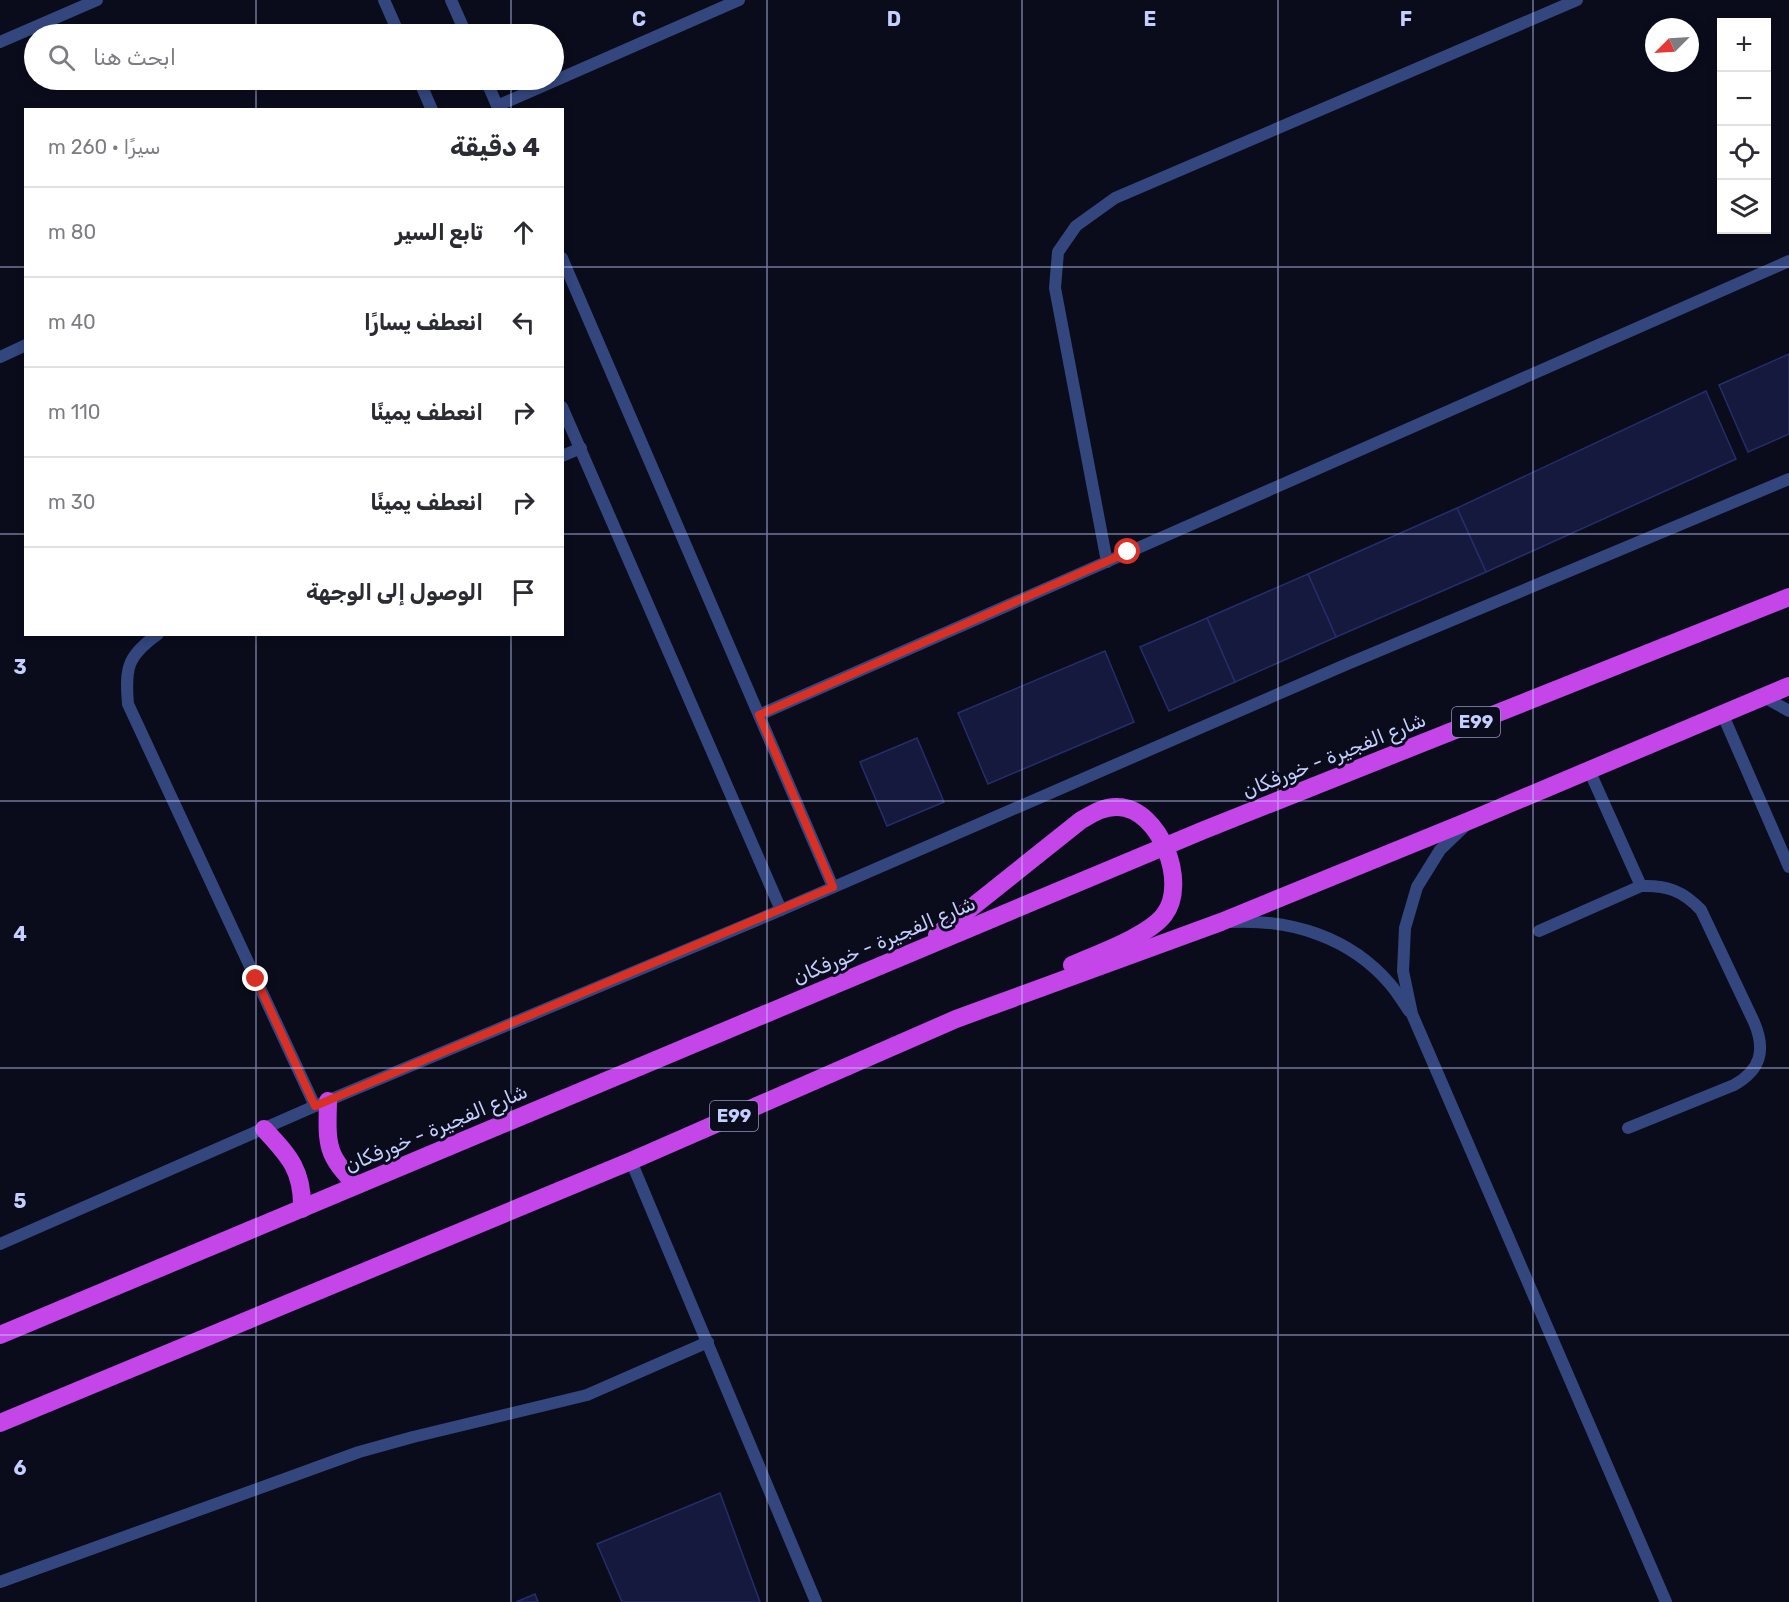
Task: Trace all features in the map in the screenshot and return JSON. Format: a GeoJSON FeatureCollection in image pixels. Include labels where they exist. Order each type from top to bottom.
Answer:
{"type":"FeatureCollection","features":[{"type":"Feature","properties":{"kind":"highway","name":"شارع الفجيرة - خورفكان"},"geometry":{"type":"LineString","coordinates":[[0,1335],[1164,847],[1789,597]]}},
{"type":"Feature","properties":{"kind":"highway","name":"E99"},"geometry":{"type":"LineString","coordinates":[[0,1423],[631,1161],[956,1020],[1221,922],[1789,686]]}},
{"type":"Feature","properties":{"kind":"highway"},"geometry":{"type":"LineString","coordinates":[[918,950],[1080,821],[1097,811],[1117,806],[1137,811],[1153,824],[1173,870],[1174,893],[1165,915],[1148,930],[956,1020]]}},
{"type":"Feature","properties":{"kind":"highway"},"geometry":{"type":"LineString","coordinates":[[322,1104],[327,1140],[333,1156],[342,1171],[357,1185]]}},
{"type":"Feature","properties":{"kind":"highway"},"geometry":{"type":"LineString","coordinates":[[264,1129],[288,1154],[298,1172],[303,1190],[302,1209]]}},
{"type":"Feature","properties":{"kind":"street"},"geometry":{"type":"LineString","coordinates":[[42,24],[97,0]]}},
{"type":"Feature","properties":{"kind":"street"},"geometry":{"type":"LineString","coordinates":[[384,0],[395,24]]}},
{"type":"Feature","properties":{"kind":"street"},"geometry":{"type":"LineString","coordinates":[[451,0],[462,24]]}},
{"type":"Feature","properties":{"kind":"street"},"geometry":{"type":"LineString","coordinates":[[564,78],[739,0]]}},
{"type":"Feature","properties":{"kind":"street"},"geometry":{"type":"LineString","coordinates":[[1107,562],[1055,288],[1058,252],[1076,226],[1115,198],[1552,5],[1576,0]]}},
{"type":"Feature","properties":{"kind":"street"},"geometry":{"type":"LineString","coordinates":[[0,42],[24,32]]}},
{"type":"Feature","properties":{"kind":"street"},"geometry":{"type":"LineString","coordinates":[[423,90],[431,108]]}},
{"type":"Feature","properties":{"kind":"street"},"geometry":{"type":"LineString","coordinates":[[490,90],[498,108],[538,90]]}},
{"type":"Feature","properties":{"kind":"street"},"geometry":{"type":"LineString","coordinates":[[759,715],[1789,261]]}},
{"type":"Feature","properties":{"kind":"street"},"geometry":{"type":"LineString","coordinates":[[564,263],[833,887]]}},
{"type":"Feature","properties":{"kind":"street"},"geometry":{"type":"LineString","coordinates":[[0,357],[24,346]]}},
{"type":"Feature","properties":{"kind":"street"},"geometry":{"type":"LineString","coordinates":[[564,411],[781,910]]}},
{"type":"Feature","properties":{"kind":"street"},"geometry":{"type":"LineString","coordinates":[[564,455],[581,448]]}},
{"type":"Feature","properties":{"kind":"street"},"geometry":{"type":"LineString","coordinates":[[0,1244],[322,1104],[781,910],[1334,669],[1789,479]]}},
{"type":"Feature","properties":{"kind":"street"},"geometry":{"type":"LineString","coordinates":[[155,636],[133,656],[126,678],[128,704],[322,1104]]}},
{"type":"Feature","properties":{"kind":"street"},"geometry":{"type":"LineString","coordinates":[[1764,697],[1789,711]]}},
{"type":"Feature","properties":{"kind":"street"},"geometry":{"type":"LineString","coordinates":[[1722,713],[1789,867]]}},
{"type":"Feature","properties":{"kind":"street"},"geometry":{"type":"LineString","coordinates":[[1589,770],[1641,886]]}},
{"type":"Feature","properties":{"kind":"street"},"geometry":{"type":"LineString","coordinates":[[1471,820],[1440,850],[1417,887],[1405,928],[1403,971],[1412,1014],[1666,1602]]}},
{"type":"Feature","properties":{"kind":"street"},"geometry":{"type":"LineString","coordinates":[[1539,931],[1641,886],[1658,885],[1675,889],[1701,910],[1760,1036],[1761,1051],[1756,1066],[1747,1078],[1628,1128]]}},
{"type":"Feature","properties":{"kind":"street"},"geometry":{"type":"LineString","coordinates":[[1221,922],[1259,921],[1295,926],[1330,939],[1362,958],[1390,984],[1412,1014]]}},
{"type":"Feature","properties":{"kind":"street"},"geometry":{"type":"LineString","coordinates":[[631,1161],[816,1602]]}},
{"type":"Feature","properties":{"kind":"street"},"geometry":{"type":"LineString","coordinates":[[0,1582],[359,1452],[587,1395],[708,1342]]}},
{"type":"Feature","properties":{"kind":"building"},"geometry":{"type":"Polygon","coordinates":[[[1789,354],[1789,434],[1748,452],[1719,385],[1789,354]]]}},
{"type":"Feature","properties":{"kind":"building"},"geometry":{"type":"Polygon","coordinates":[[[1706,391],[1736,459],[1486,572],[1457,508],[1706,391]]]}},
{"type":"Feature","properties":{"kind":"building"},"geometry":{"type":"Polygon","coordinates":[[[1457,508],[1486,572],[1336,637],[1308,574],[1457,508]]]}},
{"type":"Feature","properties":{"kind":"building"},"geometry":{"type":"Polygon","coordinates":[[[1308,574],[1336,637],[1235,682],[1207,618],[1308,574]]]}},
{"type":"Feature","properties":{"kind":"building"},"geometry":{"type":"Polygon","coordinates":[[[1207,618],[1235,682],[1169,711],[1140,647],[1207,618]]]}},
{"type":"Feature","properties":{"kind":"building"},"geometry":{"type":"Polygon","coordinates":[[[1105,651],[1134,722],[988,784],[958,713],[1105,651]]]}},
{"type":"Feature","properties":{"kind":"building"},"geometry":{"type":"Polygon","coordinates":[[[917,738],[944,802],[887,826],[860,762],[917,738]]]}},
{"type":"Feature","properties":{"kind":"building"},"geometry":{"type":"Polygon","coordinates":[[[720,1493],[760,1602],[622,1602],[597,1544],[720,1493]]]}},
{"type":"Feature","properties":{"kind":"building"},"geometry":{"type":"Polygon","coordinates":[[[535,1594],[538,1602],[516,1602],[535,1594]]]}},
{"type":"Feature","properties":{"kind":"route"},"geometry":{"type":"LineString","coordinates":[[256,979],[315,1106],[833,887],[759,715],[1128,552]]}}]}
